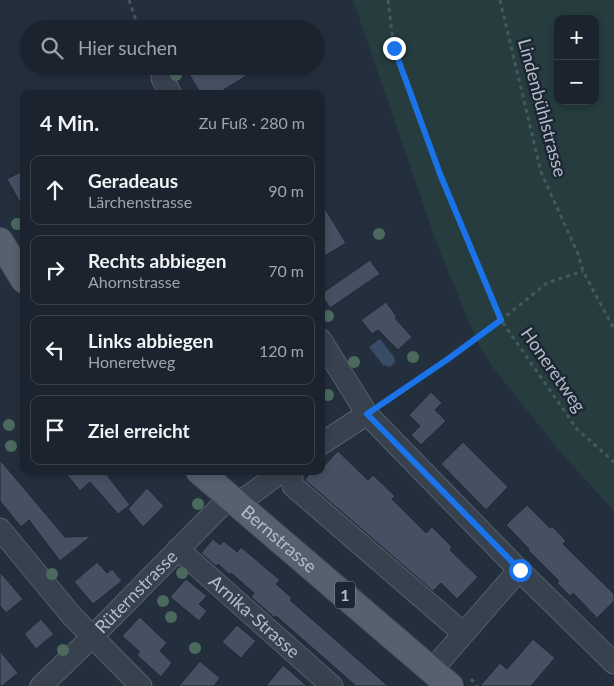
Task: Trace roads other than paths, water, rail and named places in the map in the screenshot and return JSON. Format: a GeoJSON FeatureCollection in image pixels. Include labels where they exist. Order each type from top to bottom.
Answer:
{"type":"FeatureCollection","features":[{"type":"Feature","properties":{"kind":"main road"},"geometry":{"type":"LineString","coordinates":[[0,241],[20,274]]}},
{"type":"Feature","properties":{"kind":"main road","name":"Bernstrasse"},"geometry":{"type":"LineString","coordinates":[[204,475],[441,678]]}},
{"type":"Feature","properties":{"kind":"street"},"geometry":{"type":"LineString","coordinates":[[325,346],[367,414],[614,663]]}},
{"type":"Feature","properties":{"kind":"street"},"geometry":{"type":"LineString","coordinates":[[325,441],[367,414]]}},
{"type":"Feature","properties":{"kind":"street","name":"Rüternstrasse"},"geometry":{"type":"LineString","coordinates":[[40,686],[93,636],[178,549],[234,500],[254,493],[258,487],[276,475]]}},
{"type":"Feature","properties":{"kind":"street"},"geometry":{"type":"LineString","coordinates":[[291,475],[293,486],[463,634]]}},
{"type":"Feature","properties":{"kind":"street"},"geometry":{"type":"LineString","coordinates":[[0,529],[72,616],[141,686]]}},
{"type":"Feature","properties":{"kind":"street","name":"Arnika-Strasse"},"geometry":{"type":"LineString","coordinates":[[178,549],[332,686]]}},
{"type":"Feature","properties":{"kind":"street"},"geometry":{"type":"LineString","coordinates":[[441,678],[463,634],[520,570]]}},
{"type":"Feature","properties":{"kind":"water"},"geometry":{"type":"Polygon","coordinates":[[[380,339],[394,357],[395,362],[390,367],[383,365],[369,347],[380,339]]]}}]}
